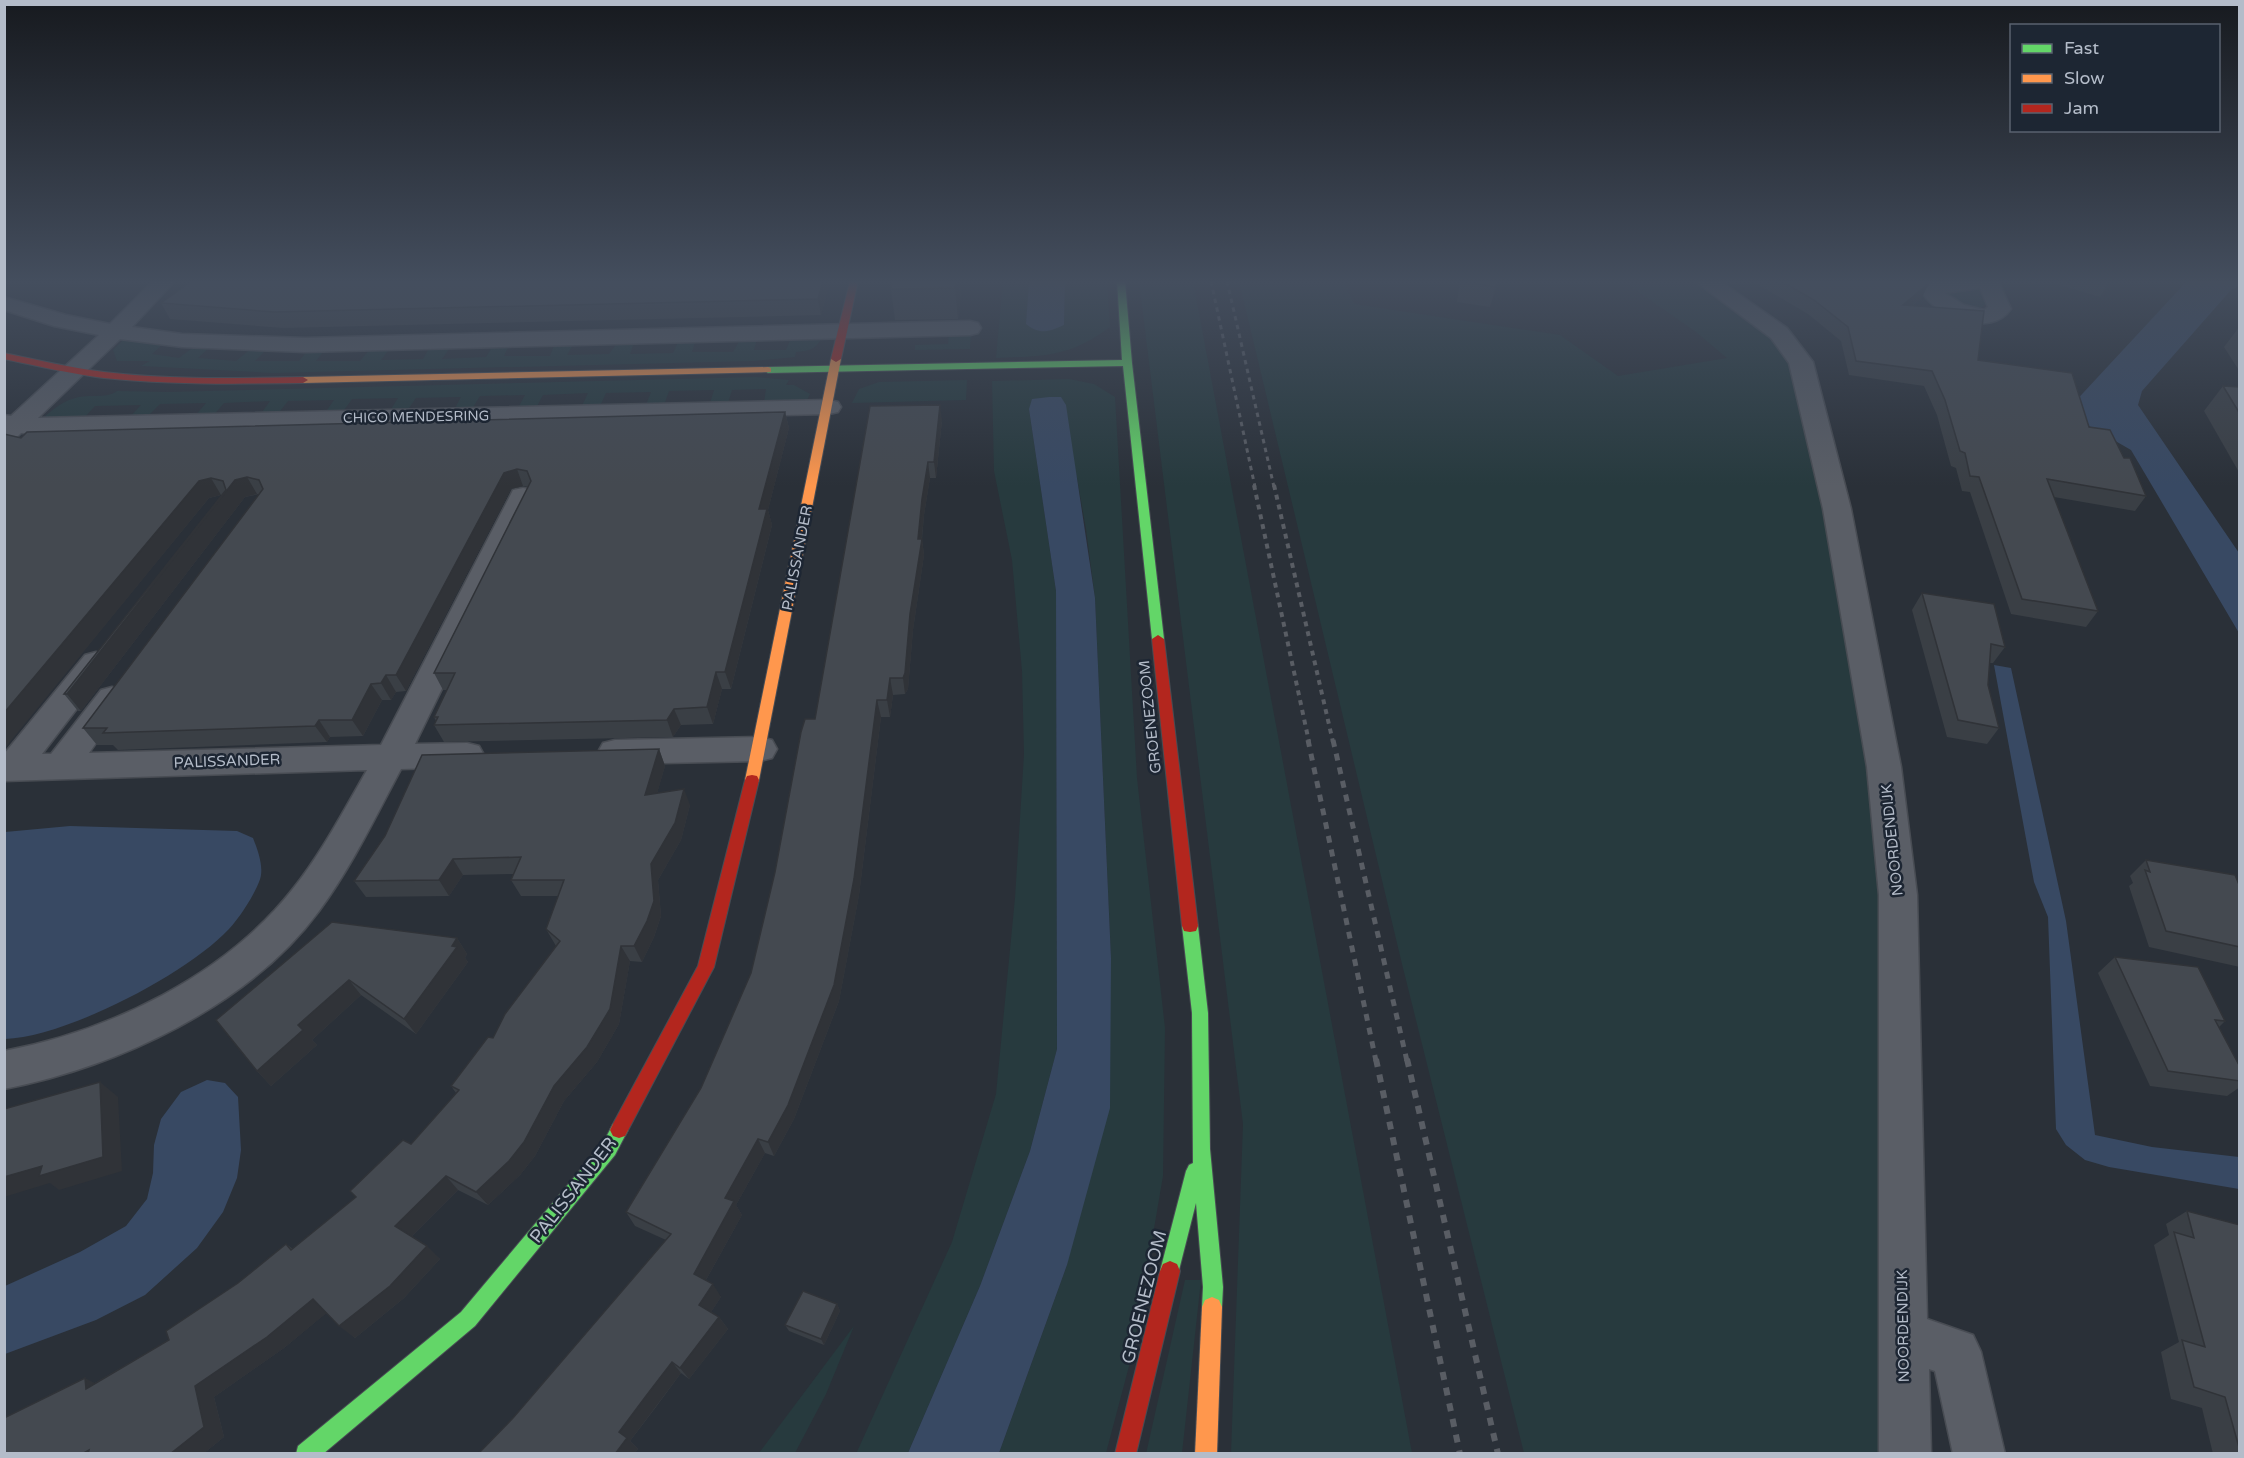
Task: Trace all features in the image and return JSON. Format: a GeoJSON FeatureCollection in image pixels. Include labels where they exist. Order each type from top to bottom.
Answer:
{"type":"FeatureCollection","features":[{"type":"Feature","properties":{"kind":"street"},"geometry":{"type":"LineString","coordinates":[[8,428],[76,371],[97,349]]}},
{"type":"Feature","properties":{"kind":"street","name":"PALISSANDER"},"geometry":{"type":"LineString","coordinates":[[306,1454],[468,1319],[609,1149],[706,967],[760,749],[829,407],[838,349]]}},
{"type":"Feature","properties":{"kind":"street","name":"GROENEZOOM"},"geometry":{"type":"LineString","coordinates":[[1126,349],[1200,1013],[1201,1149],[1213,1287],[1206,1454]]}},
{"type":"Feature","properties":{"kind":"street","name":"NOORDENDIJK"},"geometry":{"type":"LineString","coordinates":[[1792,349],[1802,362],[1837,508],[1884,767],[1898,895],[1899,1132],[1905,1454]]}},
{"type":"Feature","properties":{"kind":"street"},"geometry":{"type":"LineString","coordinates":[[4,356],[76,371],[128,377],[236,381],[834,367],[1127,363]]}},
{"type":"Feature","properties":{"kind":"street","name":"CHICO MENDESRING"},"geometry":{"type":"LineString","coordinates":[[8,428],[829,407]]}},
{"type":"Feature","properties":{"kind":"street"},"geometry":{"type":"LineString","coordinates":[[4,1070],[71,1055],[118,1037],[186,1002],[254,953],[299,909],[393,756],[523,496]]}},
{"type":"Feature","properties":{"kind":"street","name":"PALISSANDER"},"geometry":{"type":"LineString","coordinates":[[9,767],[110,645]]}},
{"type":"Feature","properties":{"kind":"street"},"geometry":{"type":"LineString","coordinates":[[61,766],[131,672]]}},
{"type":"Feature","properties":{"kind":"street"},"geometry":{"type":"LineString","coordinates":[[583,753],[760,749]]}},
{"type":"Feature","properties":{"kind":"street","name":"PALISSANDER"},"geometry":{"type":"LineString","coordinates":[[9,767],[500,754]]}},
{"type":"Feature","properties":{"kind":"street","name":"GROENEZOOM"},"geometry":{"type":"LineString","coordinates":[[1125,1454],[1201,1149]]}},
{"type":"Feature","properties":{"kind":"street"},"geometry":{"type":"LineString","coordinates":[[1904,1337],[1956,1352],[1979,1454]]}},
{"type":"Feature","properties":{"kind":"green space"},"geometry":{"type":"Polygon","coordinates":[[[157,349],[152,354],[179,358],[191,349],[208,349],[198,358],[236,361],[251,349],[267,349],[255,361],[299,361],[309,349],[325,349],[316,361],[360,361],[370,349],[389,349],[381,360],[423,359],[429,349],[449,349],[442,359],[486,357],[491,349],[507,349],[504,356],[550,356],[553,349],[570,349],[567,355],[609,354],[613,349],[632,349],[630,354],[673,353],[675,349],[693,349],[692,352],[733,352],[735,349],[811,349],[796,352],[795,357],[754,361],[273,373],[141,366],[150,361],[117,361],[113,350],[157,349]]]}},
{"type":"Feature","properties":{"kind":"green space"},"geometry":{"type":"Polygon","coordinates":[[[915,349],[968,349],[915,350],[915,349]]]}},
{"type":"Feature","properties":{"kind":"green space"},"geometry":{"type":"Polygon","coordinates":[[[997,349],[1069,349],[1029,357],[996,358],[997,349]]]}},
{"type":"Feature","properties":{"kind":"green space"},"geometry":{"type":"Polygon","coordinates":[[[1147,349],[1206,349],[1412,1453],[1231,1453],[1243,1124],[1147,349]]]}},
{"type":"Feature","properties":{"kind":"green space"},"geometry":{"type":"Polygon","coordinates":[[[1255,349],[1580,349],[1618,376],[1727,358],[1716,349],[1782,349],[1790,359],[1806,416],[1883,822],[1880,1453],[1524,1453],[1402,964],[1255,349]]]}},
{"type":"Feature","properties":{"kind":"green space"},"geometry":{"type":"Polygon","coordinates":[[[756,377],[789,380],[786,385],[794,385],[810,394],[806,402],[764,402],[766,389],[732,390],[728,403],[710,403],[714,390],[669,391],[664,405],[646,405],[651,392],[606,393],[600,406],[582,406],[588,393],[543,395],[536,408],[518,408],[525,395],[480,396],[472,409],[454,410],[461,397],[416,398],[407,411],[390,411],[398,398],[352,399],[342,413],[325,413],[334,400],[288,401],[277,415],[260,415],[270,401],[224,403],[213,416],[195,416],[206,403],[160,404],[147,417],[129,418],[141,405],[95,406],[83,419],[41,420],[68,400],[84,396],[104,396],[117,391],[168,392],[756,377]]]}},
{"type":"Feature","properties":{"kind":"green space"},"geometry":{"type":"Polygon","coordinates":[[[1069,379],[1094,384],[1115,397],[1137,778],[1165,1028],[1163,1176],[1133,1351],[1106,1453],[999,1453],[1067,1265],[1111,958],[1095,598],[1086,529],[1077,478],[1029,409],[1056,591],[1057,1049],[1030,1151],[980,1286],[908,1453],[856,1454],[952,1242],[996,1094],[1015,898],[1024,754],[1022,671],[1012,560],[994,471],[992,381],[1069,379]]]}},
{"type":"Feature","properties":{"kind":"green space"},"geometry":{"type":"Polygon","coordinates":[[[967,380],[966,400],[852,403],[859,389],[879,382],[967,380]]]}},
{"type":"Feature","properties":{"kind":"green space"},"geometry":{"type":"Polygon","coordinates":[[[1185,1280],[1201,1280],[1182,1453],[1146,1454],[1185,1280]]]}},
{"type":"Feature","properties":{"kind":"green space"},"geometry":{"type":"Polygon","coordinates":[[[854,1326],[826,1394],[795,1453],[759,1453],[854,1326]]]}},
{"type":"Feature","properties":{"kind":"water"},"geometry":{"type":"Polygon","coordinates":[[[2124,349],[2179,349],[2142,391],[2138,405],[2239,553],[2239,633],[2131,450],[2084,423],[2071,406],[2124,349]]]}},
{"type":"Feature","properties":{"kind":"water"},"geometry":{"type":"Polygon","coordinates":[[[1061,397],[1066,405],[1095,598],[1111,958],[1110,1108],[1067,1265],[999,1453],[908,1453],[980,1286],[1030,1151],[1057,1049],[1056,591],[1029,409],[1032,399],[1061,397]]]}},
{"type":"Feature","properties":{"kind":"water"},"geometry":{"type":"Polygon","coordinates":[[[1994,665],[2011,668],[2066,921],[2095,1135],[2152,1147],[2239,1157],[2239,1189],[2109,1167],[2085,1160],[2066,1145],[2056,1129],[2048,917],[2034,882],[1994,665]]]}},
{"type":"Feature","properties":{"kind":"water"},"geometry":{"type":"Polygon","coordinates":[[[70,826],[237,831],[253,838],[260,860],[261,877],[242,913],[229,929],[210,947],[185,965],[156,983],[92,1015],[30,1036],[5,1039],[5,832],[70,826]]]}},
{"type":"Feature","properties":{"kind":"water"},"geometry":{"type":"Polygon","coordinates":[[[207,1080],[225,1083],[238,1097],[241,1150],[237,1178],[223,1212],[197,1248],[145,1295],[96,1320],[5,1354],[5,1286],[80,1252],[126,1226],[147,1199],[153,1173],[154,1145],[161,1119],[181,1092],[207,1080]]]}},
{"type":"Feature","properties":{"kind":"building"},"geometry":{"type":"Polygon","coordinates":[[[1853,349],[1979,349],[1978,360],[2072,373],[2089,427],[2110,430],[2124,458],[2130,458],[2146,496],[2047,479],[2098,611],[2022,599],[1979,477],[1970,476],[1965,453],[1960,451],[1945,400],[1932,371],[1856,361],[1853,349]]]}},
{"type":"Feature","properties":{"kind":"building"},"geometry":{"type":"Polygon","coordinates":[[[2223,386],[2240,387],[2240,414],[2223,386]]]}},
{"type":"Feature","properties":{"kind":"building"},"geometry":{"type":"Polygon","coordinates":[[[940,405],[934,462],[928,462],[922,499],[918,539],[922,539],[910,614],[905,673],[903,678],[890,678],[887,700],[877,700],[854,879],[834,985],[788,1105],[768,1142],[758,1139],[725,1198],[734,1201],[694,1274],[713,1284],[699,1305],[719,1317],[680,1368],[672,1362],[646,1396],[619,1432],[627,1438],[615,1454],[478,1454],[513,1418],[671,1234],[626,1212],[701,1088],[751,973],[775,872],[801,732],[805,719],[815,719],[870,406],[940,405]]]}},
{"type":"Feature","properties":{"kind":"building"},"geometry":{"type":"Polygon","coordinates":[[[785,412],[759,509],[767,509],[725,672],[716,672],[707,707],[674,709],[667,720],[434,725],[438,717],[434,717],[455,673],[434,673],[531,481],[527,471],[517,469],[504,473],[396,675],[386,675],[381,683],[371,684],[352,720],[319,720],[315,726],[103,733],[107,728],[83,728],[263,489],[259,480],[247,477],[235,480],[67,694],[64,694],[226,490],[223,481],[211,478],[199,481],[4,713],[4,434],[21,438],[27,432],[785,412]]]}},
{"type":"Feature","properties":{"kind":"building"},"geometry":{"type":"Polygon","coordinates":[[[1922,593],[1994,604],[2005,647],[1991,644],[1988,685],[1999,728],[1958,720],[1922,593]]]}},
{"type":"Feature","properties":{"kind":"building"},"geometry":{"type":"Polygon","coordinates":[[[659,749],[645,795],[684,789],[675,823],[651,864],[654,901],[647,921],[634,946],[621,946],[610,1009],[587,1047],[554,1086],[524,1142],[509,1161],[476,1192],[446,1176],[395,1226],[427,1246],[390,1286],[339,1326],[313,1299],[267,1337],[195,1386],[204,1427],[170,1454],[88,1454],[89,1450],[82,1454],[4,1454],[4,1418],[85,1378],[86,1389],[169,1340],[166,1331],[238,1283],[286,1244],[291,1250],[356,1197],[350,1191],[403,1140],[411,1144],[459,1090],[451,1086],[488,1037],[493,1038],[505,1014],[560,941],[546,929],[564,880],[511,880],[521,857],[453,859],[439,880],[354,881],[385,836],[422,755],[659,749]]]}},
{"type":"Feature","properties":{"kind":"building"},"geometry":{"type":"Polygon","coordinates":[[[2146,860],[2235,875],[2240,887],[2240,947],[2166,931],[2145,870],[2150,872],[2146,860]]]}},
{"type":"Feature","properties":{"kind":"building"},"geometry":{"type":"Polygon","coordinates":[[[332,922],[457,938],[452,946],[457,947],[404,1019],[349,980],[298,1025],[303,1030],[257,1071],[216,1020],[332,922]]]}},
{"type":"Feature","properties":{"kind":"building"},"geometry":{"type":"Polygon","coordinates":[[[2115,957],[2198,967],[2225,1021],[2215,1020],[2240,1067],[2240,1081],[2168,1071],[2115,957]]]}},
{"type":"Feature","properties":{"kind":"building"},"geometry":{"type":"Polygon","coordinates":[[[100,1082],[103,1157],[39,1176],[42,1166],[4,1177],[4,1109],[100,1082]]]}},
{"type":"Feature","properties":{"kind":"building"},"geometry":{"type":"Polygon","coordinates":[[[2187,1211],[2240,1225],[2240,1451],[2225,1397],[2194,1387],[2182,1340],[2205,1347],[2174,1232],[2194,1238],[2187,1211]]]}},
{"type":"Feature","properties":{"kind":"building"},"geometry":{"type":"Polygon","coordinates":[[[803,1291],[837,1304],[821,1339],[785,1325],[803,1291]]]}},
{"type":"Feature","properties":{"kind":"railway"},"geometry":{"type":"LineString","coordinates":[[1226,349],[1255,487]]}},
{"type":"Feature","properties":{"kind":"railway"},"geometry":{"type":"LineString","coordinates":[[1243,349],[1274,487]]}},
{"type":"Feature","properties":{"kind":"railway"},"geometry":{"type":"LineString","coordinates":[[1254,485],[1309,742]]}},
{"type":"Feature","properties":{"kind":"railway"},"geometry":{"type":"LineString","coordinates":[[1274,485],[1333,742]]}},
{"type":"Feature","properties":{"kind":"railway"},"geometry":{"type":"LineString","coordinates":[[1308,740],[1376,1061]]}},
{"type":"Feature","properties":{"kind":"railway"},"geometry":{"type":"LineString","coordinates":[[1333,740],[1407,1061]]}},
{"type":"Feature","properties":{"kind":"railway"},"geometry":{"type":"LineString","coordinates":[[1376,1059],[1460,1454]]}},
{"type":"Feature","properties":{"kind":"railway"},"geometry":{"type":"LineString","coordinates":[[1407,1059],[1498,1454]]}},
{"type":"Feature","properties":{"kind":"traffic: fast"},"geometry":{"type":"LineString","coordinates":[[1126,349],[1158,639]]}},
{"type":"Feature","properties":{"kind":"traffic: fast"},"geometry":{"type":"LineString","coordinates":[[768,370],[1127,363]]}},
{"type":"Feature","properties":{"kind":"traffic: fast"},"geometry":{"type":"LineString","coordinates":[[1190,926],[1200,1013],[1201,1149],[1213,1287],[1212,1307]]}},
{"type":"Feature","properties":{"kind":"traffic: fast"},"geometry":{"type":"LineString","coordinates":[[306,1454],[468,1319],[609,1149],[619,1130]]}},
{"type":"Feature","properties":{"kind":"traffic: fast"},"geometry":{"type":"LineString","coordinates":[[1170,1271],[1195,1171]]}},
{"type":"Feature","properties":{"kind":"traffic: slow"},"geometry":{"type":"LineString","coordinates":[[752,780],[836,359]]}},
{"type":"Feature","properties":{"kind":"traffic: slow"},"geometry":{"type":"LineString","coordinates":[[303,380],[768,370]]}},
{"type":"Feature","properties":{"kind":"traffic: slow"},"geometry":{"type":"LineString","coordinates":[[1206,1454],[1212,1307]]}},
{"type":"Feature","properties":{"kind":"traffic: jam"},"geometry":{"type":"LineString","coordinates":[[836,359],[838,349]]}},
{"type":"Feature","properties":{"kind":"traffic: jam"},"geometry":{"type":"LineString","coordinates":[[4,356],[76,371],[133,378],[303,380]]}},
{"type":"Feature","properties":{"kind":"traffic: jam"},"geometry":{"type":"LineString","coordinates":[[1158,639],[1190,926]]}},
{"type":"Feature","properties":{"kind":"traffic: jam"},"geometry":{"type":"LineString","coordinates":[[619,1130],[706,967],[752,780]]}},
{"type":"Feature","properties":{"kind":"traffic: jam"},"geometry":{"type":"LineString","coordinates":[[1125,1454],[1170,1271]]}}]}
